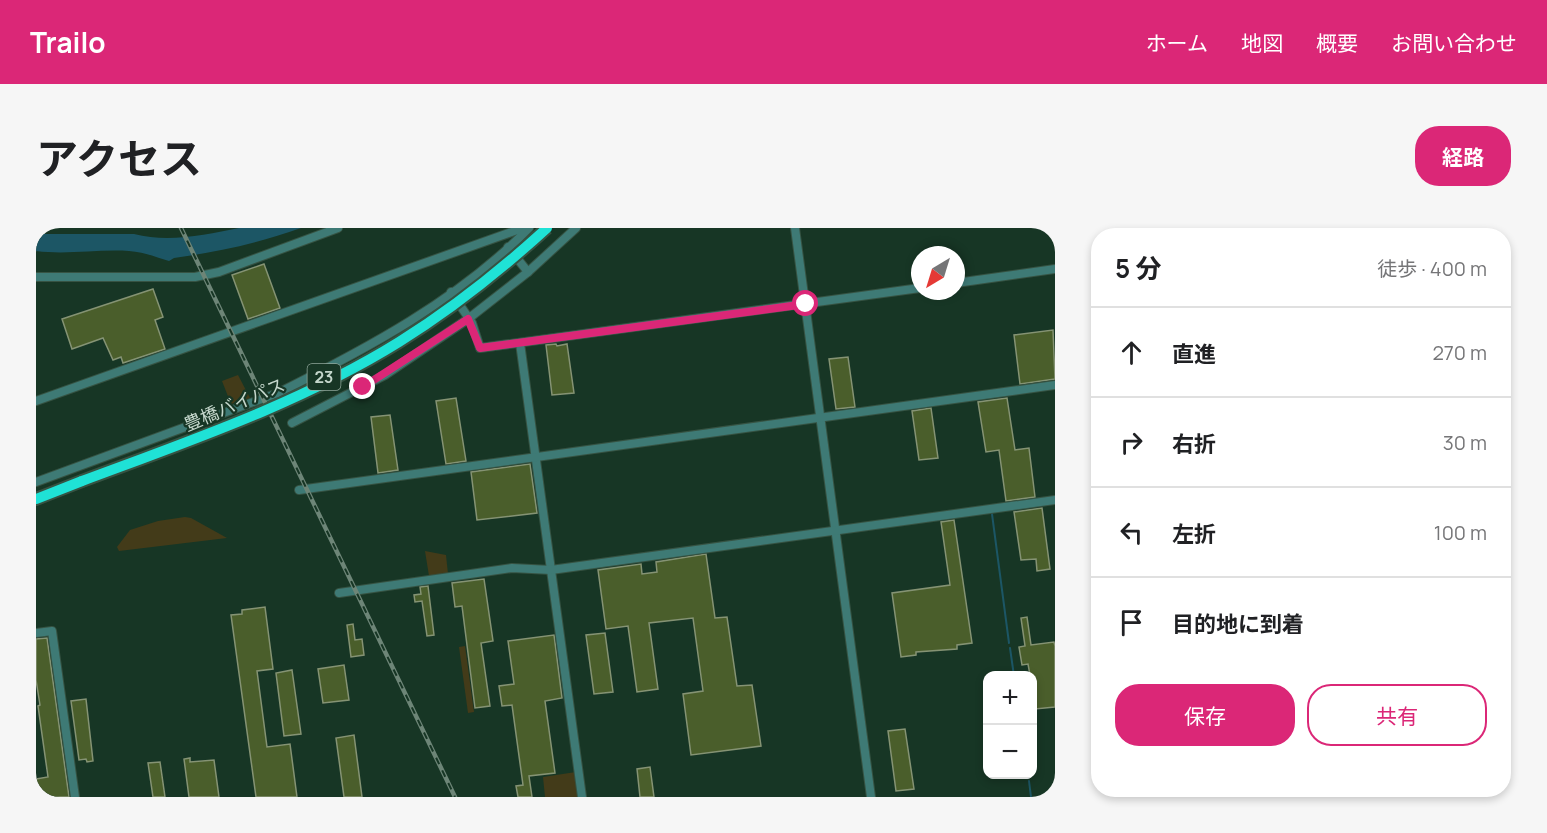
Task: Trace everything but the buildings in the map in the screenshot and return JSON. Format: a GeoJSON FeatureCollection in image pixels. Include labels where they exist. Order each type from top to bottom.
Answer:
{"type":"FeatureCollection","features":[{"type":"Feature","properties":{"kind":"highway","name":"豊橋バイパス"},"geometry":{"type":"LineString","coordinates":[[36,492],[177,441],[306,387],[342,369],[396,338],[448,303],[540,228]]}},
{"type":"Feature","properties":{"kind":"highway","name":"豊橋バイパス"},"geometry":{"type":"LineString","coordinates":[[36,499],[256,414],[343,374],[398,343],[451,308],[520,253],[547,228]]}},
{"type":"Feature","properties":{"kind":"street"},"geometry":{"type":"LineString","coordinates":[[36,277],[195,277],[219,272],[338,228]]}},
{"type":"Feature","properties":{"kind":"street"},"geometry":{"type":"LineString","coordinates":[[36,401],[523,228]]}},
{"type":"Feature","properties":{"kind":"street"},"geometry":{"type":"LineString","coordinates":[[36,482],[278,393],[359,351],[404,324],[452,292],[529,228]]}},
{"type":"Feature","properties":{"kind":"street"},"geometry":{"type":"LineString","coordinates":[[292,423],[385,375],[468,319],[528,272],[576,228]]}},
{"type":"Feature","properties":{"kind":"street"},"geometry":{"type":"LineString","coordinates":[[795,228],[871,797]]}},
{"type":"Feature","properties":{"kind":"street"},"geometry":{"type":"LineString","coordinates":[[508,247],[528,272]]}},
{"type":"Feature","properties":{"kind":"street"},"geometry":{"type":"LineString","coordinates":[[965,282],[1055,269]]}},
{"type":"Feature","properties":{"kind":"street"},"geometry":{"type":"LineString","coordinates":[[452,292],[468,319],[480,348],[911,289]]}},
{"type":"Feature","properties":{"kind":"street"},"geometry":{"type":"LineString","coordinates":[[520,343],[582,797]]}},
{"type":"Feature","properties":{"kind":"street"},"geometry":{"type":"LineString","coordinates":[[299,490],[1055,385]]}},
{"type":"Feature","properties":{"kind":"street"},"geometry":{"type":"LineString","coordinates":[[339,593],[506,569],[551,570],[1055,500]]}},
{"type":"Feature","properties":{"kind":"street"},"geometry":{"type":"LineString","coordinates":[[36,633],[52,631],[75,797]]}},
{"type":"Feature","properties":{"kind":"shaded area"},"geometry":{"type":"Polygon","coordinates":[[[238,375],[250,398],[231,404],[222,381],[238,375]]]}},
{"type":"Feature","properties":{"kind":"shaded area"},"geometry":{"type":"Polygon","coordinates":[[[185,517],[227,538],[119,551],[117,547],[130,530],[158,521],[185,517]]]}},
{"type":"Feature","properties":{"kind":"shaded area"},"geometry":{"type":"Polygon","coordinates":[[[425,551],[446,555],[448,574],[429,576],[425,551]]]}},
{"type":"Feature","properties":{"kind":"shaded area"},"geometry":{"type":"Polygon","coordinates":[[[465,646],[474,712],[468,713],[459,647],[465,646]]]}},
{"type":"Feature","properties":{"kind":"shaded area"},"geometry":{"type":"Polygon","coordinates":[[[576,772],[580,797],[545,797],[543,777],[576,772]]]}},
{"type":"Feature","properties":{"kind":"water"},"geometry":{"type":"Polygon","coordinates":[[[239,228],[301,228],[254,243],[174,258],[169,261],[129,251],[36,251],[36,234],[134,234],[173,238],[239,228]]]}},
{"type":"Feature","properties":{"kind":"waterway"},"geometry":{"type":"LineString","coordinates":[[992,514],[1009,643]]}},
{"type":"Feature","properties":{"kind":"waterway"},"geometry":{"type":"LineString","coordinates":[[1010,648],[1013,671]]}},
{"type":"Feature","properties":{"kind":"waterway"},"geometry":{"type":"LineString","coordinates":[[1029,781],[1031,797]]}},
{"type":"Feature","properties":{"kind":"railway"},"geometry":{"type":"LineString","coordinates":[[181,228],[455,797]]}},
{"type":"Feature","properties":{"kind":"route"},"geometry":{"type":"LineString","coordinates":[[363,387],[385,375],[468,319],[472,323],[480,348],[806,304]]}}]}
